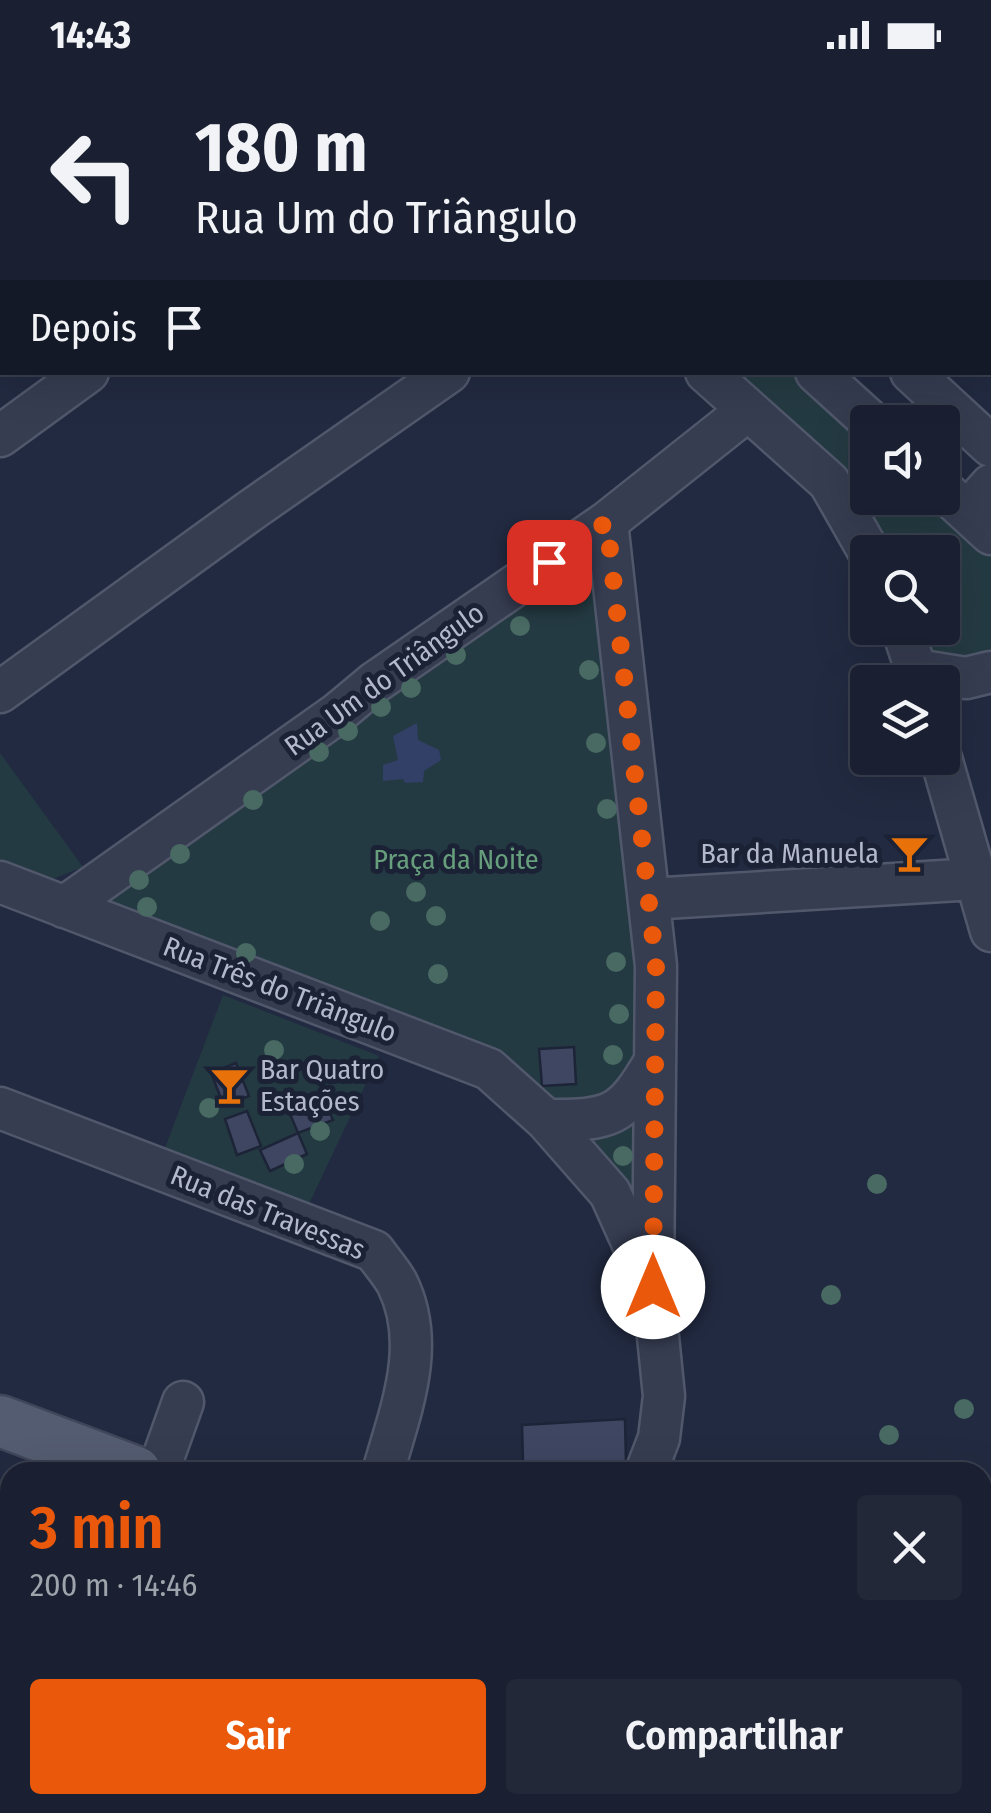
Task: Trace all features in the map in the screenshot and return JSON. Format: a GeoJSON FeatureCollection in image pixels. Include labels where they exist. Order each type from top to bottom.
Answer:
{"type":"FeatureCollection","features":[{"type":"Feature","properties":{"kind":"main road"},"geometry":{"type":"LineString","coordinates":[[0,1421],[109,1462]]}},
{"type":"Feature","properties":{"kind":"street"},"geometry":{"type":"LineString","coordinates":[[0,436],[84,375]]}},
{"type":"Feature","properties":{"kind":"street"},"geometry":{"type":"LineString","coordinates":[[0,692],[446,375]]}},
{"type":"Feature","properties":{"kind":"street"},"geometry":{"type":"LineString","coordinates":[[709,375],[829,482],[859,535]]}},
{"type":"Feature","properties":{"kind":"street"},"geometry":{"type":"LineString","coordinates":[[819,375],[852,405]]}},
{"type":"Feature","properties":{"kind":"street"},"geometry":{"type":"LineString","coordinates":[[914,375],[991,446]]}},
{"type":"Feature","properties":{"kind":"street","name":"Rua Um do Triângulo"},"geometry":{"type":"LineString","coordinates":[[64,907],[607,522],[748,410]]}},
{"type":"Feature","properties":{"kind":"street"},"geometry":{"type":"LineString","coordinates":[[607,522],[656,966],[653,1287],[664,1396],[659,1438],[650,1462]]}},
{"type":"Feature","properties":{"kind":"street"},"geometry":{"type":"LineString","coordinates":[[960,678],[991,672]]}},
{"type":"Feature","properties":{"kind":"street"},"geometry":{"type":"LineString","coordinates":[[946,775],[991,930]]}},
{"type":"Feature","properties":{"kind":"street"},"geometry":{"type":"LineString","coordinates":[[649,899],[975,880]]}},
{"type":"Feature","properties":{"kind":"street","name":"Rua Três do Triângulo"},"geometry":{"type":"LineString","coordinates":[[0,882],[489,1069],[546,1120],[610,1193],[653,1287]]}},
{"type":"Feature","properties":{"kind":"street"},"geometry":{"type":"LineString","coordinates":[[546,1120],[591,1120],[613,1113],[634,1098],[655,1061]]}},
{"type":"Feature","properties":{"kind":"street","name":"Rua das Travessas"},"geometry":{"type":"LineString","coordinates":[[0,1108],[374,1252],[396,1282],[408,1316],[412,1350],[407,1386],[386,1462]]}},
{"type":"Feature","properties":{"kind":"street"},"geometry":{"type":"LineString","coordinates":[[162,1462],[183,1402]]}},
{"type":"Feature","properties":{"kind":"green space"},"geometry":{"type":"Polygon","coordinates":[[[708,375],[795,375],[850,425],[850,515],[947,515],[991,556],[991,653],[963,661],[924,654],[919,645],[960,645],[960,535],[854,535],[708,375]]]}},
{"type":"Feature","properties":{"kind":"green space","name":"Praça da Noite"},"geometry":{"type":"Polygon","coordinates":[[[600,540],[646,962],[650,1267],[487,1060],[83,906],[600,540]]]}},
{"type":"Feature","properties":{"kind":"green space"},"geometry":{"type":"Polygon","coordinates":[[[0,753],[83,867],[45,882],[0,868],[0,753]]]}},
{"type":"Feature","properties":{"kind":"green space"},"geometry":{"type":"Polygon","coordinates":[[[223,995],[379,1056],[307,1208],[165,1148],[223,995]]]}},
{"type":"Feature","properties":{"kind":"water"},"geometry":{"type":"Polygon","coordinates":[[[417,723],[418,740],[439,750],[441,760],[424,771],[423,782],[383,781],[383,765],[398,760],[393,736],[417,723]]]}},
{"type":"Feature","properties":{"kind":"building"},"geometry":{"type":"Polygon","coordinates":[[[574,1047],[576,1084],[542,1086],[539,1049],[574,1047]]]}},
{"type":"Feature","properties":{"kind":"building","name":"Bar Quatro Estações"},"geometry":{"type":"Polygon","coordinates":[[[236,1063],[249,1096],[224,1106],[211,1073],[236,1063]]]}},
{"type":"Feature","properties":{"kind":"building"},"geometry":{"type":"Polygon","coordinates":[[[324,1100],[333,1120],[298,1133],[290,1114],[324,1100]]]}},
{"type":"Feature","properties":{"kind":"building"},"geometry":{"type":"Polygon","coordinates":[[[247,1111],[261,1146],[237,1155],[225,1119],[247,1111]]]}},
{"type":"Feature","properties":{"kind":"building"},"geometry":{"type":"Polygon","coordinates":[[[298,1133],[307,1154],[270,1171],[260,1150],[298,1133]]]}},
{"type":"Feature","properties":{"kind":"building"},"geometry":{"type":"Polygon","coordinates":[[[625,1419],[626,1461],[523,1462],[522,1425],[625,1419]]]}},
{"type":"Feature","properties":{"kind":"place","name":"Bar da Manuela"},"geometry":{"type":"Point","coordinates":[909,853]}},
{"type":"Feature","properties":{"kind":"place","name":"Bar Quatro Estações"},"geometry":{"type":"Point","coordinates":[230,1085]}},
{"type":"Feature","properties":{"kind":"route"},"geometry":{"type":"LineString","coordinates":[[549,562],[607,522],[656,966],[653,1287]]}}]}
